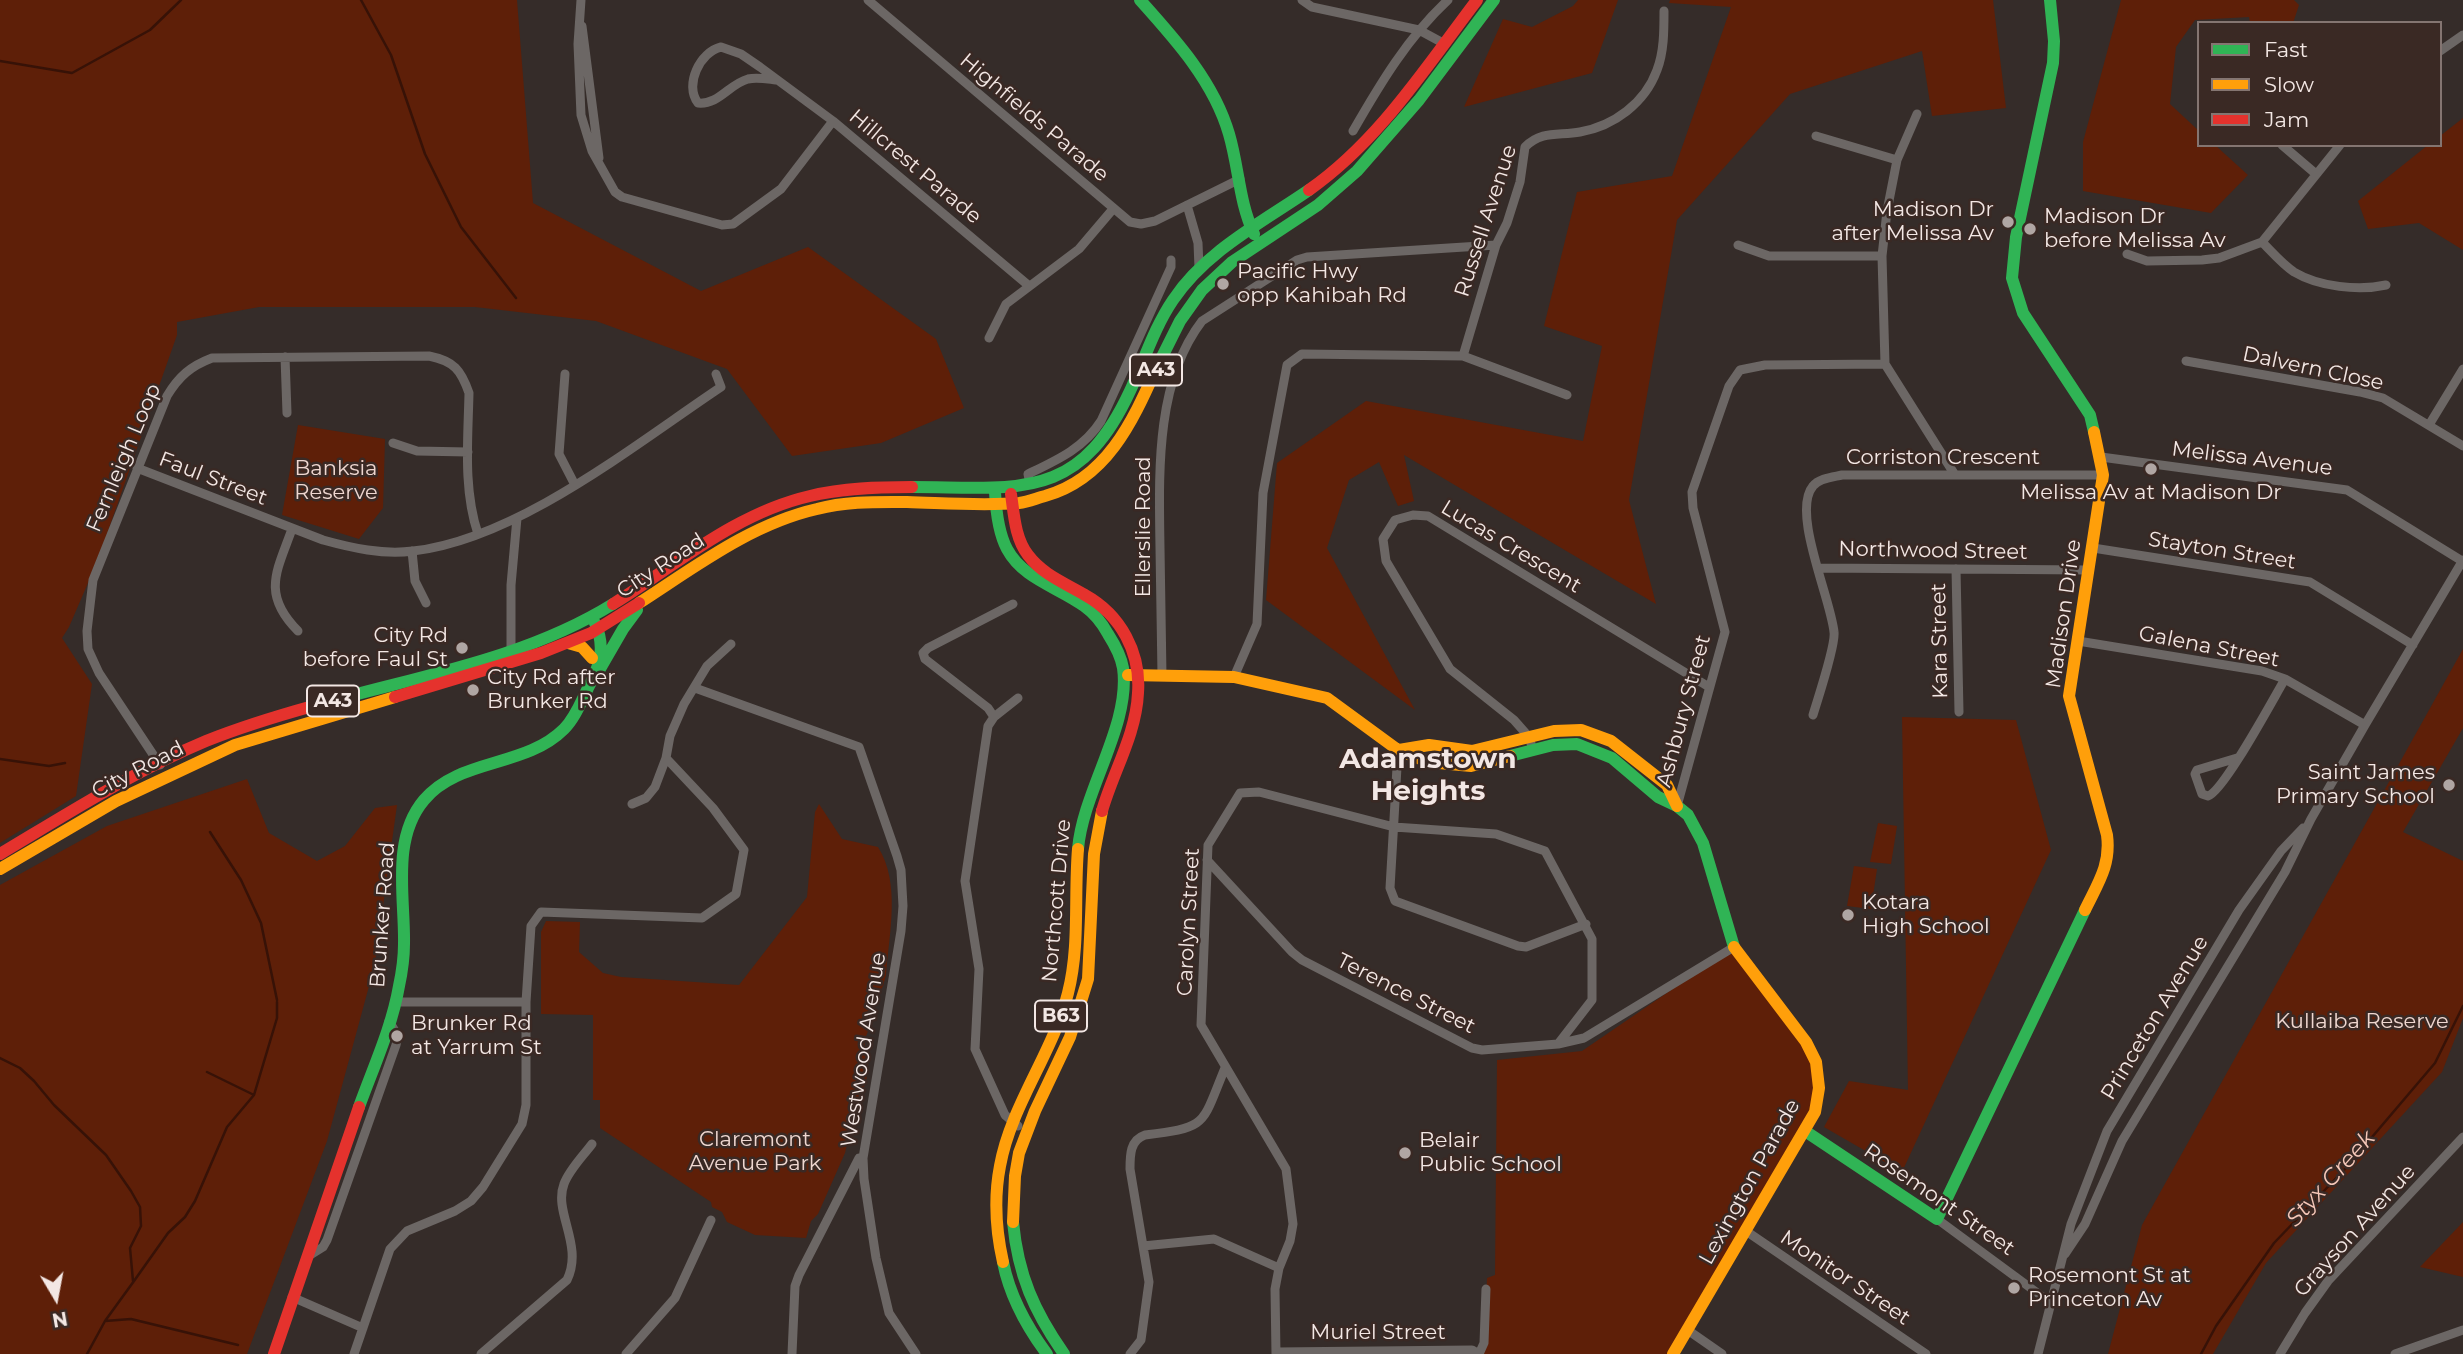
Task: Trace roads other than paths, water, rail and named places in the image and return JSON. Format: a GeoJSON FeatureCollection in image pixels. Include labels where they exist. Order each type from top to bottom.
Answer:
{"type":"FeatureCollection","features":[{"type":"Feature","properties":{"kind":"main road"},"geometry":{"type":"LineString","coordinates":[[1140,0],[1182,46],[1219,109],[1229,134],[1250,228],[1258,244]]}},
{"type":"Feature","properties":{"kind":"main road","name":"A43"},"geometry":{"type":"LineString","coordinates":[[1250,228],[1322,180],[1345,161],[1380,125],[1477,0]]}},
{"type":"Feature","properties":{"kind":"main road","name":"A43"},"geometry":{"type":"LineString","coordinates":[[1258,244],[1334,192],[1384,143],[1494,0]]}},
{"type":"Feature","properties":{"kind":"main road","name":"Madison Drive"},"geometry":{"type":"LineString","coordinates":[[1937,1219],[2107,863],[2109,852],[2069,696],[2104,475],[2101,457],[2090,415],[2022,313],[2012,278],[2015,237],[2053,63],[2050,0]]}},
{"type":"Feature","properties":{"kind":"main road","name":"City Road"},"geometry":{"type":"LineString","coordinates":[[0,854],[158,762],[238,729],[427,675],[511,648],[588,618],[758,514],[805,496],[887,487],[1010,486],[1030,484],[1061,475],[1088,458],[1099,446],[1113,423],[1173,299],[1199,270],[1250,228]]}},
{"type":"Feature","properties":{"kind":"main road","name":"City Road"},"geometry":{"type":"LineString","coordinates":[[0,869],[116,801],[235,745],[469,675],[568,643],[595,631],[733,543],[784,518],[819,508],[860,502],[996,505],[1035,501],[1070,487],[1101,466],[1125,435],[1183,316],[1203,289],[1227,266],[1258,244]]}},
{"type":"Feature","properties":{"kind":"main road","name":"Northcott Drive"},"geometry":{"type":"LineString","coordinates":[[1010,486],[1016,529],[1028,555],[1052,576],[1103,607],[1116,620],[1134,654],[1138,676],[1135,711],[1104,805],[1096,841],[1089,976],[1078,1021],[1026,1131],[1015,1174],[1012,1210],[1014,1247],[1023,1280],[1038,1315],[1064,1354]]}},
{"type":"Feature","properties":{"kind":"main road","name":"Northcott Drive"},"geometry":{"type":"LineString","coordinates":[[994,487],[1000,533],[1010,555],[1034,578],[1086,608],[1103,625],[1123,663],[1124,675],[1119,717],[1082,820],[1077,851],[1074,962],[1069,990],[1062,1014],[1014,1124],[999,1168],[996,1225],[1009,1287],[1026,1325],[1047,1354]]}},
{"type":"Feature","properties":{"kind":"main road"},"geometry":{"type":"LineString","coordinates":[[594,679],[635,612],[654,594]]}},
{"type":"Feature","properties":{"kind":"main road","name":"Brunker Road"},"geometry":{"type":"LineString","coordinates":[[274,1354],[396,1002],[402,976],[406,838],[411,820],[419,805],[439,785],[465,772],[545,744],[564,730],[579,709],[594,679],[603,648],[588,618]]}},
{"type":"Feature","properties":{"kind":"main road","name":"Brunker Road"},"geometry":{"type":"LineString","coordinates":[[594,679],[589,673],[595,631]]}},
{"type":"Feature","properties":{"kind":"main road"},"geometry":{"type":"LineString","coordinates":[[568,643],[582,647],[592,657]]}},
{"type":"Feature","properties":{"kind":"main road","name":"Lexington Parade"},"geometry":{"type":"LineString","coordinates":[[1124,675],[1234,677],[1327,698],[1398,750],[1428,762],[1472,766],[1490,763],[1531,743],[1577,744],[1612,758],[1658,797],[1688,815],[1703,843],[1734,947],[1806,1042],[1816,1062],[1819,1088],[1815,1112],[1805,1131],[1673,1354]]}},
{"type":"Feature","properties":{"kind":"main road","name":"Rosemont Street"},"geometry":{"type":"LineString","coordinates":[[1805,1131],[1937,1219]]}},
{"type":"Feature","properties":{"kind":"street"},"geometry":{"type":"LineString","coordinates":[[581,0],[581,21],[599,162],[615,192],[622,197],[728,226],[781,189],[833,121]]}},
{"type":"Feature","properties":{"kind":"street","name":"Highfields Parade"},"geometry":{"type":"LineString","coordinates":[[868,0],[1130,222],[1141,224],[1155,221],[1240,178]]}},
{"type":"Feature","properties":{"kind":"street"},"geometry":{"type":"LineString","coordinates":[[1302,0],[1312,7],[1419,30],[1443,43]]}},
{"type":"Feature","properties":{"kind":"street"},"geometry":{"type":"LineString","coordinates":[[1353,131],[1382,80],[1419,30],[1448,0]]}},
{"type":"Feature","properties":{"kind":"street","name":"Russell Avenue"},"geometry":{"type":"LineString","coordinates":[[1463,356],[1496,245],[1507,223],[1520,182],[1525,147],[1544,134],[1577,133],[1600,127],[1624,114],[1641,97],[1657,72],[1664,39],[1664,11]]}},
{"type":"Feature","properties":{"kind":"street"},"geometry":{"type":"LineString","coordinates":[[2442,50],[2463,35]]}},
{"type":"Feature","properties":{"kind":"street","name":"Hillcrest Parade"},"geometry":{"type":"LineString","coordinates":[[776,80],[747,79],[706,104],[698,103],[694,96],[699,62],[708,51],[728,48],[741,54],[833,121],[1028,285]]}},
{"type":"Feature","properties":{"kind":"street"},"geometry":{"type":"LineString","coordinates":[[1917,114],[1897,160],[1887,211],[1882,256],[1885,364],[1955,475]]}},
{"type":"Feature","properties":{"kind":"street"},"geometry":{"type":"LineString","coordinates":[[1816,136],[1897,160]]}},
{"type":"Feature","properties":{"kind":"street"},"geometry":{"type":"LineString","coordinates":[[2284,147],[2316,174]]}},
{"type":"Feature","properties":{"kind":"street"},"geometry":{"type":"LineString","coordinates":[[2127,254],[2147,261],[2202,260],[2219,258],[2262,242],[2338,147]]}},
{"type":"Feature","properties":{"kind":"street"},"geometry":{"type":"LineString","coordinates":[[1187,205],[1198,243],[1199,270]]}},
{"type":"Feature","properties":{"kind":"street"},"geometry":{"type":"LineString","coordinates":[[989,338],[1006,304],[1079,249],[1113,209]]}},
{"type":"Feature","properties":{"kind":"street"},"geometry":{"type":"LineString","coordinates":[[2262,242],[2287,267],[2309,279],[2349,287],[2374,288],[2386,285]]}},
{"type":"Feature","properties":{"kind":"street","name":"Ellerslie Road"},"geometry":{"type":"LineString","coordinates":[[1162,676],[1159,460],[1173,378],[1197,328],[1215,311],[1297,260],[1307,257],[1496,245]]}},
{"type":"Feature","properties":{"kind":"street"},"geometry":{"type":"LineString","coordinates":[[1738,245],[1769,256],[1882,256]]}},
{"type":"Feature","properties":{"kind":"street"},"geometry":{"type":"LineString","coordinates":[[1030,484],[1028,474],[1091,438],[1171,267],[1171,260]]}},
{"type":"Feature","properties":{"kind":"street"},"geometry":{"type":"LineString","coordinates":[[1234,677],[1257,624],[1263,492],[1287,365],[1302,354],[1463,356],[1567,395]]}},
{"type":"Feature","properties":{"kind":"street","name":"Fernleigh Loop"},"geometry":{"type":"LineString","coordinates":[[166,776],[99,673],[88,649],[87,631],[93,580],[137,468],[167,396],[176,380],[192,366],[212,358],[429,356],[445,359],[464,378],[468,393],[468,493],[478,534]]}},
{"type":"Feature","properties":{"kind":"street"},"geometry":{"type":"LineString","coordinates":[[285,357],[287,413]]}},
{"type":"Feature","properties":{"kind":"street","name":"Dalvern Close"},"geometry":{"type":"LineString","coordinates":[[2186,361],[2383,398],[2463,446]]}},
{"type":"Feature","properties":{"kind":"street","name":"Ashbury Street"},"geometry":{"type":"LineString","coordinates":[[1677,806],[1725,632],[1693,508],[1692,492],[1729,386],[1740,370],[1765,365],[1885,364]]}},
{"type":"Feature","properties":{"kind":"street"},"geometry":{"type":"LineString","coordinates":[[2430,425],[2463,369]]}},
{"type":"Feature","properties":{"kind":"street"},"geometry":{"type":"LineString","coordinates":[[565,374],[559,454],[575,485]]}},
{"type":"Feature","properties":{"kind":"street","name":"Faul Street"},"geometry":{"type":"LineString","coordinates":[[137,468],[323,541],[382,551],[412,551],[451,544],[478,534],[517,518],[575,485],[721,387],[716,374]]}},
{"type":"Feature","properties":{"kind":"street"},"geometry":{"type":"LineString","coordinates":[[393,443],[417,451],[468,452]]}},
{"type":"Feature","properties":{"kind":"street","name":"Melissa Avenue"},"geometry":{"type":"LineString","coordinates":[[2101,457],[2347,489],[2463,561]]}},
{"type":"Feature","properties":{"kind":"street","name":"Corriston Crescent"},"geometry":{"type":"LineString","coordinates":[[1813,715],[1835,634],[1806,520],[1806,499],[1813,485],[1842,475],[2104,475]]}},
{"type":"Feature","properties":{"kind":"street","name":"Lucas Crescent"},"geometry":{"type":"LineString","coordinates":[[1531,743],[1514,720],[1450,669],[1386,561],[1383,538],[1395,520],[1413,514],[1428,516],[1709,687]]}},
{"type":"Feature","properties":{"kind":"street"},"geometry":{"type":"LineString","coordinates":[[511,648],[511,585],[517,518]]}},
{"type":"Feature","properties":{"kind":"street"},"geometry":{"type":"LineString","coordinates":[[292,528],[276,574],[275,585],[280,611],[298,631]]}},
{"type":"Feature","properties":{"kind":"street","name":"Stayton Street"},"geometry":{"type":"LineString","coordinates":[[2093,548],[2310,582],[2413,645]]}},
{"type":"Feature","properties":{"kind":"street"},"geometry":{"type":"LineString","coordinates":[[412,551],[415,582],[426,603]]}},
{"type":"Feature","properties":{"kind":"street","name":"Princeton Avenue"},"geometry":{"type":"LineString","coordinates":[[2065,1254],[2085,1224],[2122,1141],[2285,872],[2311,819],[2463,561]]}},
{"type":"Feature","properties":{"kind":"street","name":"Northwood Street"},"geometry":{"type":"LineString","coordinates":[[1818,568],[2089,570]]}},
{"type":"Feature","properties":{"kind":"street","name":"Kara Street"},"geometry":{"type":"LineString","coordinates":[[1956,569],[1959,712]]}},
{"type":"Feature","properties":{"kind":"street"},"geometry":{"type":"LineString","coordinates":[[994,717],[988,708],[925,659],[923,653],[1013,604]]}},
{"type":"Feature","properties":{"kind":"street","name":"Galena Street"},"geometry":{"type":"LineString","coordinates":[[2078,641],[2262,671],[2285,679],[2365,725]]}},
{"type":"Feature","properties":{"kind":"street"},"geometry":{"type":"LineString","coordinates":[[632,804],[646,798],[655,787],[666,758],[670,736],[684,704],[707,666],[731,644]]}},
{"type":"Feature","properties":{"kind":"street"},"geometry":{"type":"LineString","coordinates":[[2237,758],[2197,770],[2195,774],[2202,794],[2208,796],[2215,793],[2237,758],[2285,679]]}},
{"type":"Feature","properties":{"kind":"street","name":"Westwood Avenue"},"geometry":{"type":"LineString","coordinates":[[695,688],[859,747],[897,856],[901,870],[903,906],[901,931],[863,1158],[876,1258],[890,1313],[916,1354]]}},
{"type":"Feature","properties":{"kind":"street"},"geometry":{"type":"LineString","coordinates":[[1018,698],[994,717],[988,726],[965,881],[979,969],[975,1049],[1005,1115],[1026,1131]]}},
{"type":"Feature","properties":{"kind":"street"},"geometry":{"type":"LineString","coordinates":[[1398,750],[1390,888],[1395,901],[1526,947],[1586,924]]}},
{"type":"Feature","properties":{"kind":"street"},"geometry":{"type":"LineString","coordinates":[[354,1354],[390,1249],[407,1231],[455,1211],[471,1201],[483,1187],[522,1124],[526,1105],[526,1002],[531,926],[541,912],[702,918],[736,894],[744,850],[713,808],[666,758]]}},
{"type":"Feature","properties":{"kind":"street","name":"Carolyn Street"},"geometry":{"type":"LineString","coordinates":[[1276,1353],[1275,1289],[1293,1224],[1286,1169],[1201,1025],[1208,845],[1240,793],[1259,792],[1394,827],[1496,834],[1545,851],[1592,939],[1592,1000],[1558,1044]]}},
{"type":"Feature","properties":{"kind":"street","name":"Princeton Avenue"},"geometry":{"type":"LineString","coordinates":[[2038,1354],[2071,1224],[2107,1131],[2239,910],[2281,851],[2311,819]]}},
{"type":"Feature","properties":{"kind":"street","name":"Terence Street"},"geometry":{"type":"LineString","coordinates":[[1207,860],[1302,960],[1472,1048],[1482,1050],[1558,1044],[1584,1038],[1734,947]]}},
{"type":"Feature","properties":{"kind":"street"},"geometry":{"type":"LineString","coordinates":[[396,1002],[526,1002]]}},
{"type":"Feature","properties":{"kind":"street"},"geometry":{"type":"LineString","coordinates":[[1130,1354],[1141,1340],[1149,1282],[1130,1169],[1130,1154],[1139,1137],[1185,1130],[1202,1121],[1225,1068]]}},
{"type":"Feature","properties":{"kind":"street","name":"Grayson Avenue"},"geometry":{"type":"LineString","coordinates":[[2280,1354],[2328,1282],[2463,1137]]}},
{"type":"Feature","properties":{"kind":"street"},"geometry":{"type":"LineString","coordinates":[[487,1353],[567,1280],[573,1267],[563,1204],[564,1184],[592,1144]]}},
{"type":"Feature","properties":{"kind":"street"},"geometry":{"type":"LineString","coordinates":[[792,1354],[795,1286],[859,1157],[863,1158]]}},
{"type":"Feature","properties":{"kind":"street","name":"Rosemont Street"},"geometry":{"type":"LineString","coordinates":[[1937,1219],[2051,1303]]}},
{"type":"Feature","properties":{"kind":"street"},"geometry":{"type":"LineString","coordinates":[[626,1354],[675,1298],[711,1220]]}},
{"type":"Feature","properties":{"kind":"street","name":"Monitor Street"},"geometry":{"type":"LineString","coordinates":[[1745,1231],[1926,1354]]}},
{"type":"Feature","properties":{"kind":"street"},"geometry":{"type":"LineString","coordinates":[[1143,1246],[1214,1239],[1279,1268]]}},
{"type":"Feature","properties":{"kind":"street"},"geometry":{"type":"LineString","coordinates":[[1479,1354],[1484,1343],[1486,1289]]}},
{"type":"Feature","properties":{"kind":"street"},"geometry":{"type":"LineString","coordinates":[[292,1297],[363,1328]]}},
{"type":"Feature","properties":{"kind":"street"},"geometry":{"type":"LineString","coordinates":[[2395,1354],[2463,1330]]}},
{"type":"Feature","properties":{"kind":"street"},"geometry":{"type":"LineString","coordinates":[[1689,1331],[1722,1354]]}},
{"type":"Feature","properties":{"kind":"street","name":"Muriel Street"},"geometry":{"type":"LineString","coordinates":[[1276,1353],[1472,1350],[1479,1354]]}},
{"type":"Feature","properties":{"kind":"waterway"},"geometry":{"type":"LineString","coordinates":[[0,61],[72,73],[150,30],[181,0]]}},
{"type":"Feature","properties":{"kind":"waterway"},"geometry":{"type":"LineString","coordinates":[[361,0],[391,55],[425,154],[461,227],[516,298]]}},
{"type":"Feature","properties":{"kind":"waterway"},"geometry":{"type":"LineString","coordinates":[[0,759],[49,766],[65,763]]}},
{"type":"Feature","properties":{"kind":"waterway"},"geometry":{"type":"LineString","coordinates":[[210,832],[241,880],[261,923],[277,1000]]}},
{"type":"Feature","properties":{"kind":"waterway"},"geometry":{"type":"LineString","coordinates":[[87,1354],[105,1321],[168,1233],[185,1217],[195,1201],[227,1127],[254,1095],[277,1018],[277,1002]]}},
{"type":"Feature","properties":{"kind":"waterway","name":"Styx Creek"},"geometry":{"type":"LineString","coordinates":[[2201,1354],[2216,1326],[2274,1243],[2344,1170],[2435,1063],[2463,1006]]}},
{"type":"Feature","properties":{"kind":"waterway"},"geometry":{"type":"LineString","coordinates":[[0,1058],[20,1068],[34,1081],[54,1105],[106,1155],[131,1191],[140,1207],[141,1226],[130,1248],[133,1281]]}},
{"type":"Feature","properties":{"kind":"waterway"},"geometry":{"type":"LineString","coordinates":[[207,1072],[254,1095]]}},
{"type":"Feature","properties":{"kind":"waterway"},"geometry":{"type":"LineString","coordinates":[[105,1321],[131,1319],[238,1345]]}},
{"type":"Feature","properties":{"kind":"place","name":"Madison Dr after Melissa Av"},"geometry":{"type":"Point","coordinates":[2008,222]}},
{"type":"Feature","properties":{"kind":"place","name":"Madison Dr before Melissa Av"},"geometry":{"type":"Point","coordinates":[2030,229]}},
{"type":"Feature","properties":{"kind":"place","name":"Pacific Hwy opp Kahibah Rd"},"geometry":{"type":"Point","coordinates":[1223,284]}},
{"type":"Feature","properties":{"kind":"place","name":"Melissa Av at Madison Dr"},"geometry":{"type":"Point","coordinates":[2151,469]}},
{"type":"Feature","properties":{"kind":"place","name":"City Rd before Faul St"},"geometry":{"type":"Point","coordinates":[462,648]}},
{"type":"Feature","properties":{"kind":"place","name":"City Rd after Brunker Rd"},"geometry":{"type":"Point","coordinates":[473,690]}},
{"type":"Feature","properties":{"kind":"place","name":"Saint James Primary School"},"geometry":{"type":"Point","coordinates":[2449,785]}},
{"type":"Feature","properties":{"kind":"place","name":"Kotara High School"},"geometry":{"type":"Point","coordinates":[1848,915]}},
{"type":"Feature","properties":{"kind":"place","name":"Brunker Rd at Yarrum St"},"geometry":{"type":"Point","coordinates":[397,1036]}},
{"type":"Feature","properties":{"kind":"place","name":"Belair Public School"},"geometry":{"type":"Point","coordinates":[1405,1153]}},
{"type":"Feature","properties":{"kind":"place","name":"Rosemont St at Princeton Av"},"geometry":{"type":"Point","coordinates":[2014,1288]}},
{"type":"Feature","properties":{"kind":"district","name":"Adamstown Heights"},"geometry":{"type":"Point","coordinates":[1428,776]}},
{"type":"Feature","properties":{"kind":"park label","name":"Banksia Reserve"},"geometry":{"type":"Point","coordinates":[336,481]}},
{"type":"Feature","properties":{"kind":"park label","name":"Kullaiba Reserve"},"geometry":{"type":"Point","coordinates":[2362,1022]}},
{"type":"Feature","properties":{"kind":"park label","name":"Claremont Avenue Park"},"geometry":{"type":"Point","coordinates":[755,1152]}}]}
